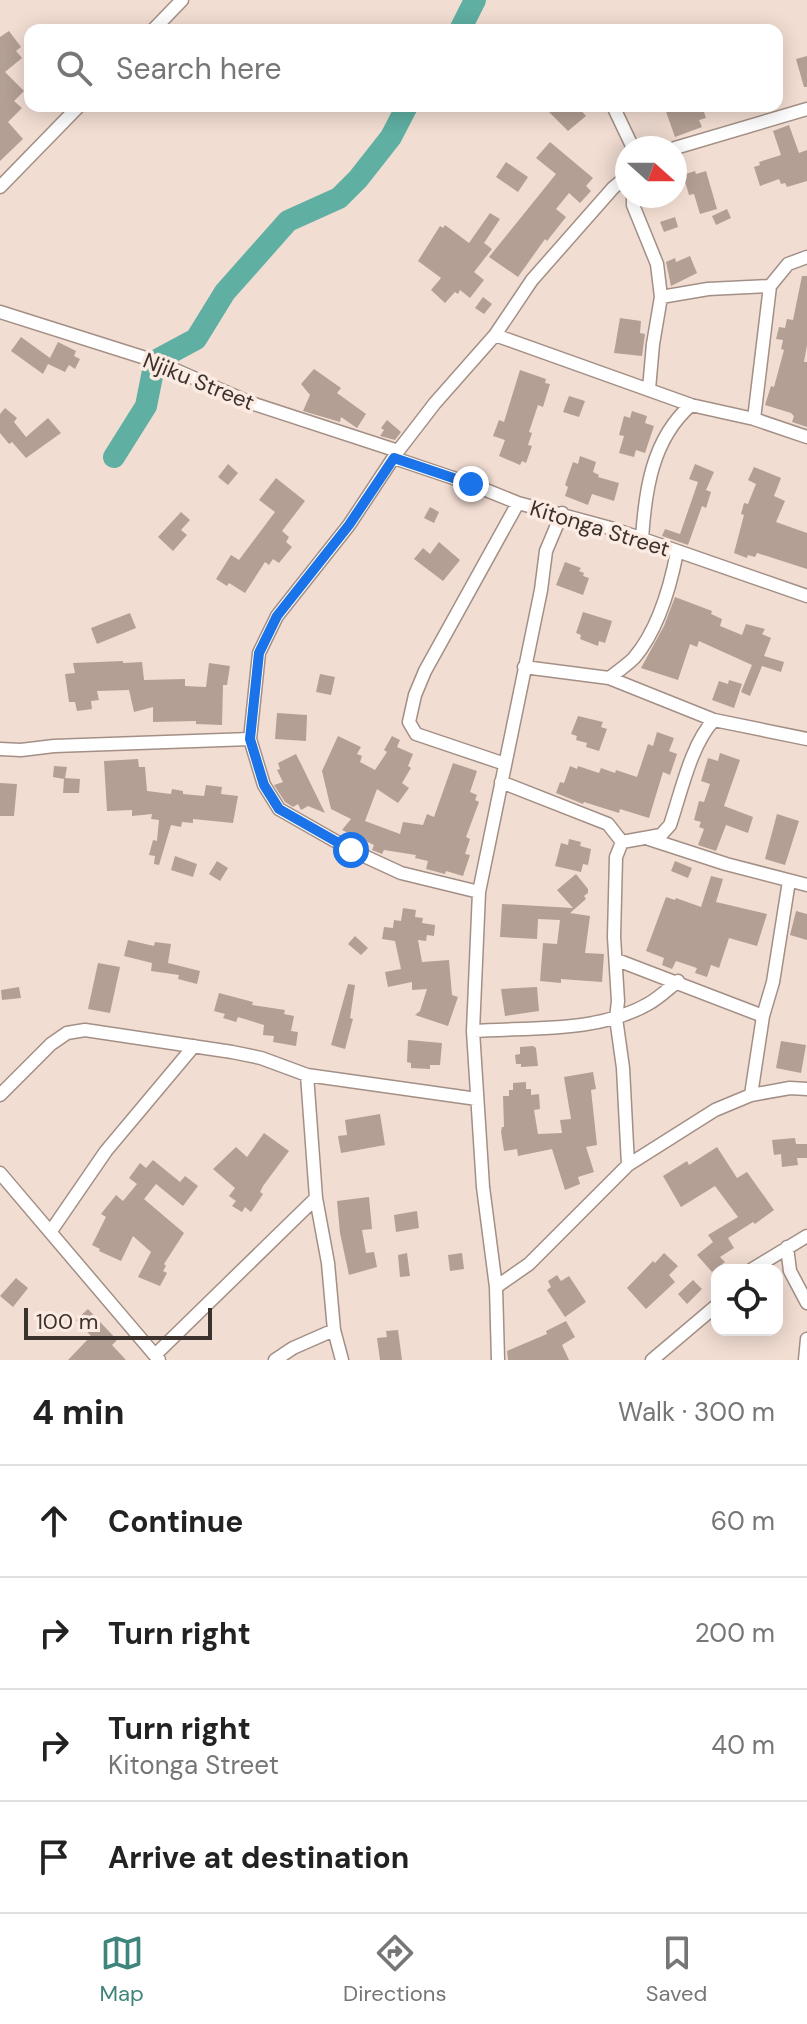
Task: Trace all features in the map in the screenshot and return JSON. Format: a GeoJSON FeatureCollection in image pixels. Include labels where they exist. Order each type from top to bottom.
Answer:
{"type":"FeatureCollection","features":[{"type":"Feature","properties":{"kind":"street"},"geometry":{"type":"LineString","coordinates":[[159,24],[182,0]]}},
{"type":"Feature","properties":{"kind":"street"},"geometry":{"type":"LineString","coordinates":[[687,144],[807,109]]}},
{"type":"Feature","properties":{"kind":"street"},"geometry":{"type":"LineString","coordinates":[[0,187],[73,112]]}},
{"type":"Feature","properties":{"kind":"street"},"geometry":{"type":"LineString","coordinates":[[616,112],[627,136]]}},
{"type":"Feature","properties":{"kind":"street"},"geometry":{"type":"LineString","coordinates":[[479,892],[401,873],[288,816],[271,798],[250,739],[259,653],[277,616],[349,525],[396,454],[435,403],[495,335],[532,280],[615,186]]}},
{"type":"Feature","properties":{"kind":"street"},"geometry":{"type":"LineString","coordinates":[[634,208],[657,264],[661,297],[649,389]]}},
{"type":"Feature","properties":{"kind":"street"},"geometry":{"type":"LineString","coordinates":[[754,419],[770,286],[788,264],[807,257]]}},
{"type":"Feature","properties":{"kind":"street"},"geometry":{"type":"LineString","coordinates":[[661,297],[708,289],[770,286]]}},
{"type":"Feature","properties":{"kind":"street","name":"Njiku Street"},"geometry":{"type":"LineString","coordinates":[[0,312],[155,361],[251,403],[396,454]]}},
{"type":"Feature","properties":{"kind":"street"},"geometry":{"type":"LineString","coordinates":[[495,335],[691,405],[754,419],[807,437]]}},
{"type":"Feature","properties":{"kind":"street"},"geometry":{"type":"LineString","coordinates":[[642,539],[644,503],[654,465],[666,433],[675,419],[691,405]]}},
{"type":"Feature","properties":{"kind":"street","name":"Kitonga Street"},"geometry":{"type":"LineString","coordinates":[[396,454],[518,503],[562,513],[807,596]]}},
{"type":"Feature","properties":{"kind":"street"},"geometry":{"type":"LineString","coordinates":[[505,764],[416,734],[409,722],[425,671],[518,503]]}},
{"type":"Feature","properties":{"kind":"street"},"geometry":{"type":"LineString","coordinates":[[498,1360],[496,1287],[483,1187],[473,1031],[479,892],[541,590],[546,551],[562,513]]}},
{"type":"Feature","properties":{"kind":"street"},"geometry":{"type":"LineString","coordinates":[[609,678],[633,659],[651,631],[674,571],[677,552]]}},
{"type":"Feature","properties":{"kind":"street"},"geometry":{"type":"LineString","coordinates":[[524,667],[609,678],[714,720],[807,739]]}},
{"type":"Feature","properties":{"kind":"street"},"geometry":{"type":"LineString","coordinates":[[622,842],[661,835],[670,825],[698,744],[714,720]]}},
{"type":"Feature","properties":{"kind":"street"},"geometry":{"type":"LineString","coordinates":[[0,749],[250,739]]}},
{"type":"Feature","properties":{"kind":"street"},"geometry":{"type":"LineString","coordinates":[[501,782],[608,824],[622,842]]}},
{"type":"Feature","properties":{"kind":"street"},"geometry":{"type":"LineString","coordinates":[[645,838],[726,864],[807,885]]}},
{"type":"Feature","properties":{"kind":"street"},"geometry":{"type":"LineString","coordinates":[[622,842],[616,857],[614,937],[617,960],[616,1018],[623,1068],[628,1165]]}},
{"type":"Feature","properties":{"kind":"street"},"geometry":{"type":"LineString","coordinates":[[751,1095],[789,881]]}},
{"type":"Feature","properties":{"kind":"street"},"geometry":{"type":"LineString","coordinates":[[617,960],[763,1016]]}},
{"type":"Feature","properties":{"kind":"street"},"geometry":{"type":"LineString","coordinates":[[473,1031],[587,1024],[616,1018],[650,1003],[678,981]]}},
{"type":"Feature","properties":{"kind":"street"},"geometry":{"type":"LineString","coordinates":[[0,1095],[26,1067],[67,1033],[85,1030],[261,1058],[307,1075],[477,1099]]}},
{"type":"Feature","properties":{"kind":"street"},"geometry":{"type":"LineString","coordinates":[[51,1231],[72,1196],[106,1151],[194,1046]]}},
{"type":"Feature","properties":{"kind":"street"},"geometry":{"type":"LineString","coordinates":[[307,1075],[316,1198],[328,1263],[334,1330],[342,1360]]}},
{"type":"Feature","properties":{"kind":"street"},"geometry":{"type":"LineString","coordinates":[[496,1287],[529,1264],[628,1165],[715,1110],[751,1095],[790,1088],[807,1089]]}},
{"type":"Feature","properties":{"kind":"street"},"geometry":{"type":"LineString","coordinates":[[0,1173],[157,1358],[316,1198]]}},
{"type":"Feature","properties":{"kind":"street"},"geometry":{"type":"LineString","coordinates":[[760,1264],[807,1236]]}},
{"type":"Feature","properties":{"kind":"street"},"geometry":{"type":"LineString","coordinates":[[787,1247],[790,1271],[807,1303]]}},
{"type":"Feature","properties":{"kind":"street"},"geometry":{"type":"LineString","coordinates":[[652,1360],[711,1310]]}},
{"type":"Feature","properties":{"kind":"street"},"geometry":{"type":"LineString","coordinates":[[275,1360],[293,1348],[334,1330]]}},
{"type":"Feature","properties":{"kind":"street"},"geometry":{"type":"LineString","coordinates":[[805,1360],[807,1339]]}},
{"type":"Feature","properties":{"kind":"building"},"geometry":{"type":"Polygon","coordinates":[[[9,31],[21,47],[16,51],[22,58],[5,72],[24,91],[14,101],[22,108],[8,122],[23,139],[0,161],[0,37],[9,31]]]}},
{"type":"Feature","properties":{"kind":"building"},"geometry":{"type":"Polygon","coordinates":[[[807,56],[807,87],[804,87],[796,59],[807,56]]]}},
{"type":"Feature","properties":{"kind":"building"},"geometry":{"type":"Polygon","coordinates":[[[549,112],[582,112],[586,116],[568,131],[549,112]]]}},
{"type":"Feature","properties":{"kind":"building"},"geometry":{"type":"Polygon","coordinates":[[[666,112],[704,112],[706,118],[699,120],[702,127],[675,136],[666,112]]]}},
{"type":"Feature","properties":{"kind":"building"},"geometry":{"type":"Polygon","coordinates":[[[789,125],[799,153],[807,150],[807,181],[787,187],[779,179],[760,186],[754,167],[760,165],[759,162],[781,155],[773,131],[789,125]]]}},
{"type":"Feature","properties":{"kind":"building"},"geometry":{"type":"Polygon","coordinates":[[[550,142],[593,178],[586,186],[591,191],[580,203],[569,193],[556,209],[566,217],[547,241],[545,239],[518,277],[489,257],[556,174],[536,158],[550,142]]]}},
{"type":"Feature","properties":{"kind":"building"},"geometry":{"type":"Polygon","coordinates":[[[506,162],[528,177],[518,192],[496,177],[506,162]]]}},
{"type":"Feature","properties":{"kind":"building"},"geometry":{"type":"Polygon","coordinates":[[[706,171],[717,209],[700,214],[694,194],[689,195],[687,174],[706,171]]]}},
{"type":"Feature","properties":{"kind":"building"},"geometry":{"type":"Polygon","coordinates":[[[727,209],[731,218],[716,225],[712,216],[727,209]]]}},
{"type":"Feature","properties":{"kind":"building"},"geometry":{"type":"Polygon","coordinates":[[[490,213],[500,219],[484,243],[492,249],[474,272],[484,280],[470,298],[460,290],[445,303],[431,290],[441,278],[418,261],[440,226],[443,228],[445,225],[469,243],[490,213]]]}},
{"type":"Feature","properties":{"kind":"building"},"geometry":{"type":"Polygon","coordinates":[[[675,217],[678,227],[664,232],[660,222],[675,217]]]}},
{"type":"Feature","properties":{"kind":"building"},"geometry":{"type":"Polygon","coordinates":[[[690,256],[697,273],[671,286],[666,262],[675,258],[676,262],[690,256]]]}},
{"type":"Feature","properties":{"kind":"building"},"geometry":{"type":"Polygon","coordinates":[[[802,276],[807,276],[807,345],[804,362],[807,362],[807,427],[792,422],[794,416],[791,413],[765,405],[771,386],[774,387],[784,350],[781,349],[783,340],[776,339],[779,327],[785,328],[787,319],[793,320],[802,276]]]}},
{"type":"Feature","properties":{"kind":"building"},"geometry":{"type":"Polygon","coordinates":[[[483,297],[492,304],[484,314],[475,308],[483,297]]]}},
{"type":"Feature","properties":{"kind":"building"},"geometry":{"type":"Polygon","coordinates":[[[620,318],[641,321],[640,333],[645,334],[642,356],[614,353],[620,318]]]}},
{"type":"Feature","properties":{"kind":"building"},"geometry":{"type":"Polygon","coordinates":[[[21,337],[50,358],[58,342],[76,351],[74,356],[80,359],[75,369],[69,365],[65,372],[48,364],[43,374],[11,351],[21,337]]]}},
{"type":"Feature","properties":{"kind":"building"},"geometry":{"type":"Polygon","coordinates":[[[314,369],[341,388],[337,393],[366,414],[357,428],[341,417],[340,422],[303,411],[310,395],[301,384],[314,369]]]}},
{"type":"Feature","properties":{"kind":"building"},"geometry":{"type":"Polygon","coordinates":[[[520,370],[546,379],[545,383],[550,384],[543,407],[538,405],[529,432],[532,433],[528,445],[532,446],[526,463],[522,461],[520,465],[499,456],[505,440],[493,436],[499,420],[504,422],[520,370]]]}},
{"type":"Feature","properties":{"kind":"building"},"geometry":{"type":"Polygon","coordinates":[[[569,396],[585,401],[579,417],[563,412],[569,396]]]}},
{"type":"Feature","properties":{"kind":"building"},"geometry":{"type":"Polygon","coordinates":[[[5,408],[17,418],[14,422],[26,437],[48,418],[61,433],[26,458],[0,433],[0,414],[5,408]]]}},
{"type":"Feature","properties":{"kind":"building"},"geometry":{"type":"Polygon","coordinates":[[[632,411],[647,416],[645,423],[654,426],[645,453],[636,450],[634,457],[619,453],[624,436],[619,435],[624,416],[630,418],[632,411]]]}},
{"type":"Feature","properties":{"kind":"building"},"geometry":{"type":"Polygon","coordinates":[[[387,420],[401,432],[395,440],[380,436],[387,420]]]}},
{"type":"Feature","properties":{"kind":"building"},"geometry":{"type":"Polygon","coordinates":[[[580,456],[596,462],[593,472],[598,477],[619,483],[614,501],[592,494],[588,505],[565,496],[568,487],[565,485],[573,462],[578,464],[580,456]]]}},
{"type":"Feature","properties":{"kind":"building"},"geometry":{"type":"Polygon","coordinates":[[[228,464],[238,473],[228,485],[218,477],[228,464]]]}},
{"type":"Feature","properties":{"kind":"building"},"geometry":{"type":"Polygon","coordinates":[[[695,464],[714,472],[706,490],[711,492],[706,508],[702,506],[688,545],[662,536],[665,529],[680,534],[698,482],[689,479],[695,464]]]}},
{"type":"Feature","properties":{"kind":"building"},"geometry":{"type":"Polygon","coordinates":[[[754,467],[781,478],[774,496],[785,501],[776,522],[807,533],[807,569],[757,553],[755,557],[748,555],[747,558],[734,553],[744,503],[748,504],[756,484],[748,480],[754,467]]]}},
{"type":"Feature","properties":{"kind":"building"},"geometry":{"type":"Polygon","coordinates":[[[276,478],[305,501],[282,531],[289,537],[286,542],[292,547],[279,563],[273,559],[269,565],[265,562],[245,593],[216,579],[231,555],[239,560],[275,512],[259,500],[276,478]]]}},
{"type":"Feature","properties":{"kind":"building"},"geometry":{"type":"Polygon","coordinates":[[[430,507],[439,512],[434,523],[424,518],[430,507]]]}},
{"type":"Feature","properties":{"kind":"building"},"geometry":{"type":"Polygon","coordinates":[[[181,512],[190,520],[181,530],[187,535],[173,551],[158,537],[181,512]]]}},
{"type":"Feature","properties":{"kind":"building"},"geometry":{"type":"Polygon","coordinates":[[[439,542],[460,560],[443,581],[414,559],[423,548],[430,554],[439,542]]]}},
{"type":"Feature","properties":{"kind":"building"},"geometry":{"type":"Polygon","coordinates":[[[565,562],[581,568],[579,571],[584,573],[583,576],[589,578],[583,595],[556,585],[565,562]]]}},
{"type":"Feature","properties":{"kind":"building"},"geometry":{"type":"Polygon","coordinates":[[[675,597],[712,611],[711,614],[722,619],[720,626],[742,635],[746,624],[765,629],[762,634],[771,638],[764,656],[784,662],[781,672],[762,666],[750,696],[741,692],[752,665],[699,641],[697,647],[690,644],[678,680],[641,668],[664,626],[675,597]]]}},
{"type":"Feature","properties":{"kind":"building"},"geometry":{"type":"Polygon","coordinates":[[[583,612],[612,621],[605,643],[599,641],[598,646],[580,639],[581,635],[576,633],[583,612]]]}},
{"type":"Feature","properties":{"kind":"building"},"geometry":{"type":"Polygon","coordinates":[[[130,613],[136,628],[97,644],[91,628],[130,613]]]}},
{"type":"Feature","properties":{"kind":"building"},"geometry":{"type":"Polygon","coordinates":[[[142,662],[144,680],[185,679],[185,686],[206,687],[209,663],[230,666],[227,685],[223,685],[222,725],[196,724],[196,721],[153,722],[153,707],[134,712],[129,690],[97,691],[99,700],[91,701],[92,709],[77,711],[75,702],[69,702],[65,674],[75,673],[73,663],[142,662]]]}},
{"type":"Feature","properties":{"kind":"building"},"geometry":{"type":"Polygon","coordinates":[[[320,674],[335,677],[331,695],[316,692],[320,674]]]}},
{"type":"Feature","properties":{"kind":"building"},"geometry":{"type":"Polygon","coordinates":[[[729,680],[742,684],[734,708],[712,700],[719,681],[728,684],[729,680]]]}},
{"type":"Feature","properties":{"kind":"building"},"geometry":{"type":"Polygon","coordinates":[[[277,713],[307,715],[306,741],[275,739],[277,713]]]}},
{"type":"Feature","properties":{"kind":"building"},"geometry":{"type":"Polygon","coordinates":[[[578,716],[603,722],[601,727],[607,729],[599,751],[586,747],[587,743],[576,740],[577,736],[571,734],[578,716]]]}},
{"type":"Feature","properties":{"kind":"building"},"geometry":{"type":"Polygon","coordinates":[[[657,732],[674,738],[669,751],[677,754],[670,775],[663,772],[649,818],[620,809],[619,813],[583,804],[556,793],[560,782],[564,783],[570,766],[599,773],[601,768],[615,773],[616,770],[637,777],[648,744],[653,746],[657,732]]]}},
{"type":"Feature","properties":{"kind":"building"},"geometry":{"type":"Polygon","coordinates":[[[338,736],[361,747],[357,754],[362,756],[360,762],[375,770],[387,752],[384,750],[392,736],[400,740],[397,747],[413,754],[408,766],[411,768],[402,783],[409,788],[398,803],[377,789],[365,821],[400,834],[403,822],[423,825],[427,814],[434,817],[453,763],[477,771],[470,792],[477,795],[475,800],[479,802],[466,837],[470,839],[465,854],[470,855],[463,876],[426,869],[428,861],[415,858],[416,855],[384,850],[382,854],[372,850],[374,845],[342,830],[351,819],[331,809],[322,771],[338,736]]]}},
{"type":"Feature","properties":{"kind":"building"},"geometry":{"type":"Polygon","coordinates":[[[720,753],[740,760],[724,806],[753,817],[748,833],[726,825],[716,851],[698,845],[704,829],[699,827],[701,822],[694,820],[699,801],[704,802],[710,784],[701,781],[708,758],[718,761],[720,753]]]}},
{"type":"Feature","properties":{"kind":"building"},"geometry":{"type":"Polygon","coordinates":[[[296,754],[325,813],[308,806],[301,810],[298,804],[293,807],[285,802],[274,785],[283,782],[277,770],[280,769],[278,763],[296,754]]]}},
{"type":"Feature","properties":{"kind":"building"},"geometry":{"type":"Polygon","coordinates":[[[138,759],[139,767],[145,767],[147,791],[171,794],[172,789],[183,791],[183,794],[204,796],[206,785],[222,787],[221,794],[238,796],[233,823],[193,819],[193,823],[182,822],[181,827],[171,825],[159,865],[154,864],[155,856],[149,855],[153,840],[157,841],[159,820],[151,819],[152,814],[132,816],[132,810],[107,811],[104,761],[138,759]]]}},
{"type":"Feature","properties":{"kind":"building"},"geometry":{"type":"Polygon","coordinates":[[[54,766],[67,767],[65,778],[80,779],[79,793],[63,793],[64,779],[53,777],[54,766]]]}},
{"type":"Feature","properties":{"kind":"building"},"geometry":{"type":"Polygon","coordinates":[[[0,783],[17,784],[14,816],[0,816],[0,783]]]}},
{"type":"Feature","properties":{"kind":"building"},"geometry":{"type":"Polygon","coordinates":[[[777,814],[799,821],[785,865],[765,859],[777,814]]]}},
{"type":"Feature","properties":{"kind":"building"},"geometry":{"type":"Polygon","coordinates":[[[569,839],[591,849],[588,865],[583,864],[581,872],[555,866],[561,843],[568,845],[569,839]]]}},
{"type":"Feature","properties":{"kind":"building"},"geometry":{"type":"Polygon","coordinates":[[[175,856],[197,864],[193,877],[171,870],[175,856]]]}},
{"type":"Feature","properties":{"kind":"building"},"geometry":{"type":"Polygon","coordinates":[[[217,861],[228,868],[220,881],[209,874],[217,861]]]}},
{"type":"Feature","properties":{"kind":"building"},"geometry":{"type":"Polygon","coordinates":[[[675,861],[692,868],[688,878],[671,871],[675,861]]]}},
{"type":"Feature","properties":{"kind":"building"},"geometry":{"type":"Polygon","coordinates":[[[576,874],[588,893],[584,896],[586,899],[570,913],[590,916],[585,953],[604,954],[602,982],[540,981],[543,943],[557,944],[560,920],[538,919],[537,939],[500,937],[502,904],[573,908],[557,890],[576,874]]]}},
{"type":"Feature","properties":{"kind":"building"},"geometry":{"type":"Polygon","coordinates":[[[711,876],[723,879],[716,902],[767,914],[757,946],[729,938],[719,968],[711,965],[707,977],[695,973],[697,968],[676,961],[672,969],[662,965],[664,958],[646,951],[666,897],[701,907],[711,876]]]}},
{"type":"Feature","properties":{"kind":"building"},"geometry":{"type":"Polygon","coordinates":[[[403,908],[416,910],[415,917],[423,918],[422,923],[435,925],[434,936],[427,935],[426,941],[418,940],[422,962],[449,960],[452,995],[458,997],[448,1026],[415,1015],[420,1011],[427,989],[412,990],[412,982],[388,987],[385,972],[401,969],[395,941],[382,939],[384,927],[393,928],[394,920],[401,921],[403,908]]]}},
{"type":"Feature","properties":{"kind":"building"},"geometry":{"type":"Polygon","coordinates":[[[796,911],[807,914],[807,940],[790,935],[796,911]]]}},
{"type":"Feature","properties":{"kind":"building"},"geometry":{"type":"Polygon","coordinates":[[[355,936],[368,948],[361,955],[348,944],[355,936]]]}},
{"type":"Feature","properties":{"kind":"building"},"geometry":{"type":"Polygon","coordinates":[[[128,940],[154,946],[155,942],[171,944],[168,963],[200,971],[197,984],[178,979],[179,975],[151,971],[152,963],[124,956],[128,940]]]}},
{"type":"Feature","properties":{"kind":"building"},"geometry":{"type":"Polygon","coordinates":[[[98,963],[120,967],[110,1013],[88,1009],[98,963]]]}},
{"type":"Feature","properties":{"kind":"building"},"geometry":{"type":"Polygon","coordinates":[[[348,984],[355,985],[350,1018],[353,1019],[345,1049],[331,1045],[348,984]]]}},
{"type":"Feature","properties":{"kind":"building"},"geometry":{"type":"Polygon","coordinates":[[[19,987],[21,998],[2,1000],[1,990],[19,987]]]}},
{"type":"Feature","properties":{"kind":"building"},"geometry":{"type":"Polygon","coordinates":[[[537,987],[539,1011],[505,1016],[501,989],[537,987]]]}},
{"type":"Feature","properties":{"kind":"building"},"geometry":{"type":"Polygon","coordinates":[[[219,993],[253,1002],[252,1005],[285,1010],[284,1014],[294,1016],[291,1031],[298,1032],[296,1046],[273,1042],[274,1036],[263,1035],[264,1025],[238,1017],[236,1022],[223,1018],[225,1014],[214,1011],[219,993]]]}},
{"type":"Feature","properties":{"kind":"building"},"geometry":{"type":"Polygon","coordinates":[[[408,1040],[442,1043],[440,1065],[430,1065],[430,1069],[411,1068],[411,1063],[407,1062],[408,1040]]]}},
{"type":"Feature","properties":{"kind":"building"},"geometry":{"type":"Polygon","coordinates":[[[781,1041],[806,1045],[801,1073],[776,1068],[781,1041]]]}},
{"type":"Feature","properties":{"kind":"building"},"geometry":{"type":"Polygon","coordinates":[[[520,1047],[536,1048],[538,1066],[521,1067],[521,1064],[516,1064],[515,1055],[520,1054],[520,1047]]]}},
{"type":"Feature","properties":{"kind":"building"},"geometry":{"type":"Polygon","coordinates":[[[593,1072],[596,1089],[591,1090],[597,1145],[586,1147],[594,1172],[578,1177],[580,1184],[565,1190],[552,1149],[518,1156],[517,1149],[504,1151],[501,1132],[504,1127],[503,1096],[509,1096],[513,1083],[526,1082],[526,1089],[531,1089],[531,1095],[539,1094],[540,1109],[534,1110],[538,1134],[562,1133],[560,1120],[571,1119],[564,1077],[593,1072]]]}},
{"type":"Feature","properties":{"kind":"building"},"geometry":{"type":"Polygon","coordinates":[[[380,1114],[385,1145],[341,1153],[338,1136],[347,1135],[345,1120],[380,1114]]]}},
{"type":"Feature","properties":{"kind":"building"},"geometry":{"type":"Polygon","coordinates":[[[264,1133],[289,1151],[263,1186],[260,1192],[263,1194],[251,1212],[245,1207],[242,1212],[232,1206],[236,1201],[229,1196],[235,1188],[213,1169],[236,1147],[247,1157],[264,1133]]]}},
{"type":"Feature","properties":{"kind":"building"},"geometry":{"type":"Polygon","coordinates":[[[795,1138],[796,1144],[807,1144],[807,1158],[797,1158],[798,1165],[782,1167],[781,1154],[774,1155],[772,1140],[795,1138]]]}},
{"type":"Feature","properties":{"kind":"building"},"geometry":{"type":"Polygon","coordinates":[[[717,1147],[737,1178],[747,1172],[774,1210],[728,1238],[734,1248],[720,1257],[725,1262],[722,1264],[711,1264],[711,1271],[697,1255],[713,1242],[708,1235],[738,1217],[715,1186],[681,1207],[663,1176],[687,1161],[689,1165],[717,1147]]]}},
{"type":"Feature","properties":{"kind":"building"},"geometry":{"type":"Polygon","coordinates":[[[153,1160],[180,1182],[185,1176],[198,1186],[183,1206],[156,1184],[144,1199],[184,1233],[164,1264],[163,1271],[167,1273],[160,1286],[138,1277],[151,1252],[133,1236],[121,1261],[92,1245],[106,1217],[101,1214],[116,1195],[123,1201],[137,1184],[129,1178],[140,1163],[146,1168],[153,1160]]]}},
{"type":"Feature","properties":{"kind":"building"},"geometry":{"type":"Polygon","coordinates":[[[369,1197],[372,1229],[362,1230],[366,1253],[374,1252],[377,1267],[349,1275],[337,1201],[369,1197]]]}},
{"type":"Feature","properties":{"kind":"building"},"geometry":{"type":"Polygon","coordinates":[[[417,1211],[419,1228],[396,1232],[394,1215],[417,1211]]]}},
{"type":"Feature","properties":{"kind":"building"},"geometry":{"type":"Polygon","coordinates":[[[407,1253],[410,1276],[400,1277],[398,1255],[407,1253]]]}},
{"type":"Feature","properties":{"kind":"building"},"geometry":{"type":"Polygon","coordinates":[[[462,1253],[464,1269],[450,1271],[448,1255],[462,1253]]]}},
{"type":"Feature","properties":{"kind":"building"},"geometry":{"type":"Polygon","coordinates":[[[664,1253],[678,1266],[669,1275],[675,1282],[646,1309],[627,1288],[664,1253]]]}},
{"type":"Feature","properties":{"kind":"building"},"geometry":{"type":"Polygon","coordinates":[[[557,1275],[561,1281],[569,1276],[586,1302],[565,1317],[547,1290],[551,1287],[548,1281],[557,1275]]]}},
{"type":"Feature","properties":{"kind":"building"},"geometry":{"type":"Polygon","coordinates":[[[16,1278],[28,1288],[13,1307],[0,1296],[16,1278]]]}},
{"type":"Feature","properties":{"kind":"building"},"geometry":{"type":"Polygon","coordinates":[[[693,1280],[702,1289],[687,1304],[678,1294],[693,1280]]]}},
{"type":"Feature","properties":{"kind":"building"},"geometry":{"type":"Polygon","coordinates":[[[88,1309],[117,1340],[112,1345],[126,1360],[68,1360],[91,1336],[76,1320],[88,1309]]]}},
{"type":"Feature","properties":{"kind":"building"},"geometry":{"type":"Polygon","coordinates":[[[566,1321],[575,1337],[562,1345],[569,1360],[508,1360],[507,1351],[547,1334],[546,1331],[566,1321]]]}},
{"type":"Feature","properties":{"kind":"building"},"geometry":{"type":"Polygon","coordinates":[[[398,1330],[402,1360],[380,1360],[377,1338],[387,1337],[386,1331],[398,1330]]]}},
{"type":"Feature","properties":{"kind":"waterway"},"geometry":{"type":"LineString","coordinates":[[463,24],[475,0]]}},
{"type":"Feature","properties":{"kind":"waterway"},"geometry":{"type":"LineString","coordinates":[[114,457],[146,406],[155,361],[196,339],[225,292],[288,221],[339,198],[358,179],[391,137],[404,112]]}},
{"type":"Feature","properties":{"kind":"route"},"geometry":{"type":"LineString","coordinates":[[351,850],[288,816],[279,809],[264,785],[250,739],[259,653],[277,616],[349,525],[394,458],[471,484]]}}]}
